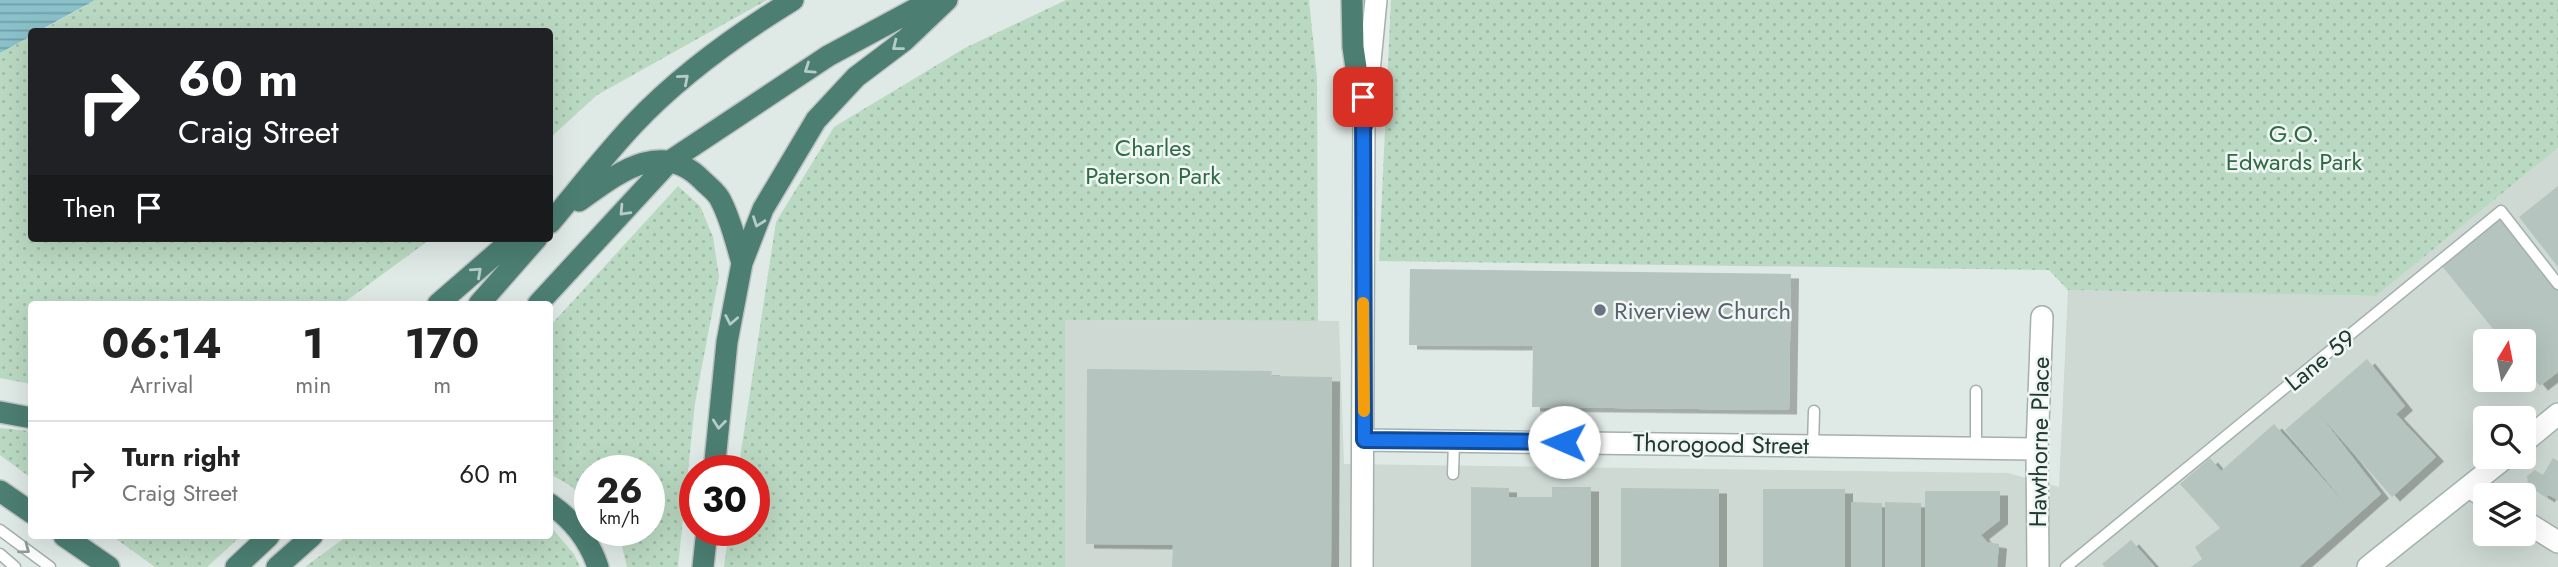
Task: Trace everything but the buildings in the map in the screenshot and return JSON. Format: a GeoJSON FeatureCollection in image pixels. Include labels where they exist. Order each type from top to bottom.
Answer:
{"type":"FeatureCollection","features":[{"type":"Feature","properties":{"kind":"highway"},"geometry":{"type":"LineString","coordinates":[[553,213],[633,125],[709,57],[793,0]]}},
{"type":"Feature","properties":{"kind":"highway"},"geometry":{"type":"LineString","coordinates":[[541,301],[670,161],[828,56],[933,0]]}},
{"type":"Feature","properties":{"kind":"highway"},"geometry":{"type":"LineString","coordinates":[[716,455],[727,342],[742,263],[763,209],[816,120],[856,77],[905,40],[947,0]]}},
{"type":"Feature","properties":{"kind":"highway"},"geometry":{"type":"LineString","coordinates":[[1352,0],[1353,47],[1364,123]]}},
{"type":"Feature","properties":{"kind":"highway"},"geometry":{"type":"LineString","coordinates":[[553,214],[622,171],[660,159],[670,161],[693,170],[721,199],[742,263]]}},
{"type":"Feature","properties":{"kind":"highway"},"geometry":{"type":"LineString","coordinates":[[441,301],[509,242]]}},
{"type":"Feature","properties":{"kind":"highway"},"geometry":{"type":"LineString","coordinates":[[482,301],[533,242]]}},
{"type":"Feature","properties":{"kind":"highway"},"geometry":{"type":"LineString","coordinates":[[0,412],[28,417]]}},
{"type":"Feature","properties":{"kind":"highway"},"geometry":{"type":"LineString","coordinates":[[0,491],[28,510]]}},
{"type":"Feature","properties":{"kind":"highway"},"geometry":{"type":"LineString","coordinates":[[553,506],[574,526]]}},
{"type":"Feature","properties":{"kind":"highway"},"geometry":{"type":"LineString","coordinates":[[68,539],[109,567]]}},
{"type":"Feature","properties":{"kind":"highway"},"geometry":{"type":"LineString","coordinates":[[236,567],[266,539]]}},
{"type":"Feature","properties":{"kind":"highway"},"geometry":{"type":"LineString","coordinates":[[277,567],[309,539]]}},
{"type":"Feature","properties":{"kind":"highway"},"geometry":{"type":"LineString","coordinates":[[591,546],[598,567]]}},
{"type":"Feature","properties":{"kind":"highway"},"geometry":{"type":"LineString","coordinates":[[703,567],[705,546]]}},
{"type":"Feature","properties":{"kind":"street"},"geometry":{"type":"LineString","coordinates":[[1362,567],[1364,123],[1376,0]]}},
{"type":"Feature","properties":{"kind":"street","name":"Hawthorne Place"},"geometry":{"type":"LineString","coordinates":[[2038,567],[2037,449],[2042,317]]}},
{"type":"Feature","properties":{"kind":"street"},"geometry":{"type":"LineString","coordinates":[[2536,432],[2558,414]]}},
{"type":"Feature","properties":{"kind":"street","name":"Thorogood Street"},"geometry":{"type":"LineString","coordinates":[[1364,440],[2037,449]]}},
{"type":"Feature","properties":{"kind":"street"},"geometry":{"type":"LineString","coordinates":[[2484,483],[2496,469]]}},
{"type":"Feature","properties":{"kind":"street"},"geometry":{"type":"LineString","coordinates":[[2368,567],[2473,495]]}},
{"type":"Feature","properties":{"kind":"street"},"geometry":{"type":"LineString","coordinates":[[2536,528],[2558,542]]}},
{"type":"Feature","properties":{"kind":"lane"},"geometry":{"type":"LineString","coordinates":[[1360,0],[1364,123]]}},
{"type":"Feature","properties":{"kind":"lane","name":"Lane 59"},"geometry":{"type":"LineString","coordinates":[[2067,567],[2501,211],[2558,284]]}},
{"type":"Feature","properties":{"kind":"lane"},"geometry":{"type":"LineString","coordinates":[[1976,391],[1976,448]]}},
{"type":"Feature","properties":{"kind":"lane"},"geometry":{"type":"LineString","coordinates":[[1813,446],[1814,411]]}},
{"type":"Feature","properties":{"kind":"lane"},"geometry":{"type":"LineString","coordinates":[[1453,474],[1454,441]]}},
{"type":"Feature","properties":{"kind":"lane"},"geometry":{"type":"LineString","coordinates":[[0,530],[50,567]]}},
{"type":"Feature","properties":{"kind":"lane"},"geometry":{"type":"LineString","coordinates":[[592,546],[604,567]]}},
{"type":"Feature","properties":{"kind":"lane"},"geometry":{"type":"LineString","coordinates":[[0,554],[15,567]]}},
{"type":"Feature","properties":{"kind":"shaded area"},"geometry":{"type":"Polygon","coordinates":[[[2558,148],[2558,567],[1065,567],[1065,320],[1339,321],[1344,464],[2008,473],[2059,487],[2068,290],[2376,296],[2558,148]]]}},
{"type":"Feature","properties":{"kind":"green space"},"geometry":{"type":"Polygon","coordinates":[[[95,0],[767,0],[597,95],[553,135],[553,28],[46,28],[95,0]]]}},
{"type":"Feature","properties":{"kind":"green space","name":"Charles Paterson Park"},"geometry":{"type":"Polygon","coordinates":[[[1066,0],[1309,0],[1317,78],[1318,321],[1065,320],[1065,567],[724,567],[727,546],[770,546],[770,455],[740,455],[776,222],[834,127],[965,48],[1066,0]]]}},
{"type":"Feature","properties":{"kind":"green space","name":"G.O. Edwards Park"},"geometry":{"type":"Polygon","coordinates":[[[1391,0],[2558,0],[2558,148],[2376,296],[2068,290],[2049,270],[1379,261],[1391,0]]]}},
{"type":"Feature","properties":{"kind":"green space"},"geometry":{"type":"Polygon","coordinates":[[[28,38],[28,242],[427,242],[346,301],[28,301],[28,383],[0,378],[0,53],[28,38]]]}},
{"type":"Feature","properties":{"kind":"green space"},"geometry":{"type":"Polygon","coordinates":[[[678,186],[700,206],[713,237],[719,276],[695,403],[690,455],[679,455],[678,567],[627,567],[622,546],[665,546],[665,455],[574,455],[574,489],[553,476],[553,323],[678,186]]]}},
{"type":"Feature","properties":{"kind":"green space"},"geometry":{"type":"Polygon","coordinates":[[[0,428],[28,431],[28,476],[0,455],[0,428]]]}},
{"type":"Feature","properties":{"kind":"green space"},"geometry":{"type":"Polygon","coordinates":[[[553,530],[574,554],[580,567],[305,567],[343,539],[553,539],[553,530]]]}},
{"type":"Feature","properties":{"kind":"green space"},"geometry":{"type":"Polygon","coordinates":[[[116,539],[238,539],[207,567],[155,567],[116,539]]]}},
{"type":"Feature","properties":{"kind":"water"},"geometry":{"type":"Polygon","coordinates":[[[0,0],[95,0],[44,28],[28,28],[28,38],[0,53],[0,0]]]}},
{"type":"Feature","properties":{"kind":"slow traffic"},"geometry":{"type":"LineString","coordinates":[[1363,303],[1364,411]]}},
{"type":"Feature","properties":{"kind":"place","name":"Riverview Church"},"geometry":{"type":"Point","coordinates":[1600,310]}},
{"type":"Feature","properties":{"kind":"route"},"geometry":{"type":"LineString","coordinates":[[1363,97],[1364,440],[1564,442]]}}]}
